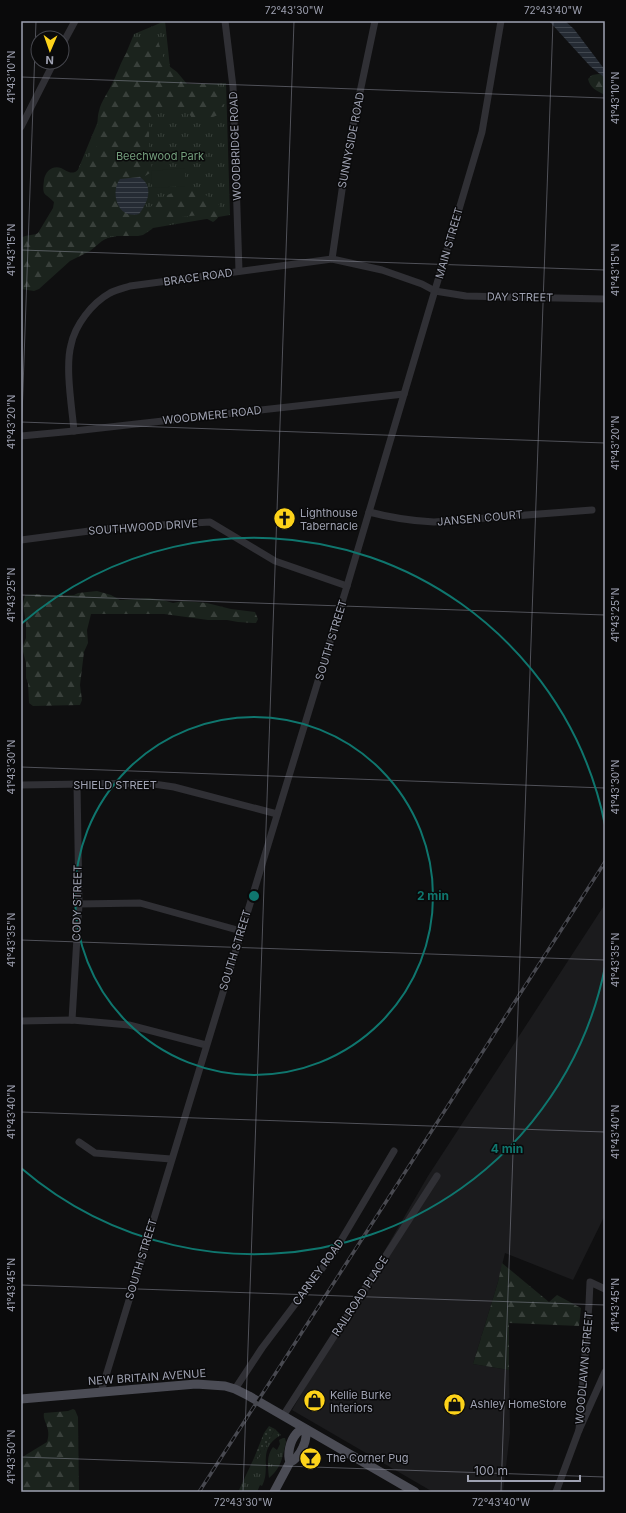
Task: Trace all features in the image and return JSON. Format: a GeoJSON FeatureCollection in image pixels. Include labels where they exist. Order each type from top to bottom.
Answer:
{"type":"FeatureCollection","features":[{"type":"Feature","properties":{"kind":"main road","name":"NEW BRITAIN AVENUE"},"geometry":{"type":"LineString","coordinates":[[21,1399],[196,1384],[215,1384],[235,1389],[415,1492]]}},
{"type":"Feature","properties":{"kind":"main road"},"geometry":{"type":"LineString","coordinates":[[274,1492],[290,1462],[288,1453],[295,1434],[305,1429]]}},
{"type":"Feature","properties":{"kind":"street"},"geometry":{"type":"LineString","coordinates":[[70,31],[76,21]]}},
{"type":"Feature","properties":{"kind":"street","name":"WOODBRIDGE ROAD"},"geometry":{"type":"LineString","coordinates":[[225,21],[232,87],[239,271]]}},
{"type":"Feature","properties":{"kind":"street","name":"SUNNYSIDE ROAD"},"geometry":{"type":"LineString","coordinates":[[332,259],[348,149],[375,21]]}},
{"type":"Feature","properties":{"kind":"street","name":"MAIN STREET"},"geometry":{"type":"LineString","coordinates":[[385,461],[482,132],[501,21]]}},
{"type":"Feature","properties":{"kind":"street"},"geometry":{"type":"LineString","coordinates":[[21,127],[50,70]]}},
{"type":"Feature","properties":{"kind":"street","name":"BRACE ROAD"},"geometry":{"type":"LineString","coordinates":[[74,431],[69,365],[71,345],[81,322],[92,306],[110,293],[130,286],[332,259],[382,270],[422,284],[435,291]]}},
{"type":"Feature","properties":{"kind":"street","name":"DAY STREET"},"geometry":{"type":"LineString","coordinates":[[435,291],[466,296],[605,298]]}},
{"type":"Feature","properties":{"kind":"street","name":"WOODMERE ROAD"},"geometry":{"type":"LineString","coordinates":[[21,436],[404,394]]}},
{"type":"Feature","properties":{"kind":"street","name":"SOUTH STREET"},"geometry":{"type":"LineString","coordinates":[[101,1392],[385,461]]}},
{"type":"Feature","properties":{"kind":"street","name":"JANSEN COURT"},"geometry":{"type":"LineString","coordinates":[[369,512],[398,520],[434,522],[592,510]]}},
{"type":"Feature","properties":{"kind":"street","name":"SOUTHWOOD DRIVE"},"geometry":{"type":"LineString","coordinates":[[21,540],[112,528],[210,522],[275,561],[347,586]]}},
{"type":"Feature","properties":{"kind":"street","name":"CODY STREET"},"geometry":{"type":"LineString","coordinates":[[72,1020],[79,904],[77,784]]}},
{"type":"Feature","properties":{"kind":"street","name":"SHIELD STREET"},"geometry":{"type":"LineString","coordinates":[[21,785],[147,784],[174,787],[277,814]]}},
{"type":"Feature","properties":{"kind":"street"},"geometry":{"type":"LineString","coordinates":[[79,904],[140,903],[241,931]]}},
{"type":"Feature","properties":{"kind":"street"},"geometry":{"type":"LineString","coordinates":[[21,1021],[72,1020],[134,1026],[206,1045]]}},
{"type":"Feature","properties":{"kind":"street"},"geometry":{"type":"LineString","coordinates":[[79,1142],[95,1153],[171,1159]]}},
{"type":"Feature","properties":{"kind":"street","name":"CARNEY ROAD"},"geometry":{"type":"LineString","coordinates":[[235,1389],[259,1352],[333,1254],[394,1151]]}},
{"type":"Feature","properties":{"kind":"street","name":"RAILROAD PLACE"},"geometry":{"type":"LineString","coordinates":[[283,1416],[437,1176]]}},
{"type":"Feature","properties":{"kind":"street","name":"WOODLAWN STREET"},"geometry":{"type":"LineString","coordinates":[[578,1430],[590,1304],[590,1282],[605,1288]]}},
{"type":"Feature","properties":{"kind":"street","name":"WOODLAWN STREET"},"geometry":{"type":"LineString","coordinates":[[556,1492],[578,1430],[605,1372]]}},
{"type":"Feature","properties":{"kind":"shaded area"},"geometry":{"type":"Polygon","coordinates":[[[549,21],[565,21],[574,29],[605,70],[605,78],[590,66],[549,21]]]}},
{"type":"Feature","properties":{"kind":"shaded area"},"geometry":{"type":"Polygon","coordinates":[[[140,177],[147,185],[147,200],[139,214],[131,215],[125,213],[118,204],[116,197],[117,184],[120,179],[140,177]]]}},
{"type":"Feature","properties":{"kind":"shaded area"},"geometry":{"type":"Polygon","coordinates":[[[605,904],[605,1215],[573,1280],[505,1253],[498,1282],[473,1364],[509,1370],[510,1433],[503,1492],[433,1492],[292,1410],[428,1176],[605,904]]]}},
{"type":"Feature","properties":{"kind":"green space","name":"Beechwood Park"},"geometry":{"type":"Polygon","coordinates":[[[165,21],[172,86],[226,83],[230,215],[153,228],[63,248],[47,227],[77,172],[134,34],[165,21]]]}},
{"type":"Feature","properties":{"kind":"green space","name":"Beechwood Park"},"geometry":{"type":"Polygon","coordinates":[[[145,38],[154,38],[158,41],[165,63],[177,72],[187,84],[206,84],[221,87],[223,107],[222,112],[218,115],[198,121],[193,120],[182,108],[153,115],[149,124],[149,149],[152,169],[150,173],[145,176],[120,179],[116,191],[118,205],[134,215],[148,210],[158,199],[186,187],[194,187],[217,202],[220,208],[219,216],[213,222],[200,215],[163,219],[158,221],[152,229],[143,235],[111,236],[90,251],[70,261],[39,289],[34,291],[21,289],[21,238],[38,233],[53,208],[54,202],[44,194],[43,189],[46,174],[55,167],[69,172],[75,172],[92,153],[97,144],[98,115],[101,104],[128,51],[138,41],[145,38]]]}},
{"type":"Feature","properties":{"kind":"green space"},"geometry":{"type":"Polygon","coordinates":[[[605,73],[605,95],[592,87],[588,79],[592,75],[605,73]]]}},
{"type":"Feature","properties":{"kind":"green space"},"geometry":{"type":"Polygon","coordinates":[[[185,168],[185,186],[152,188],[151,171],[185,168]]]}},
{"type":"Feature","properties":{"kind":"green space"},"geometry":{"type":"Polygon","coordinates":[[[97,591],[111,595],[120,600],[149,598],[173,603],[183,601],[207,603],[231,609],[255,612],[258,619],[256,623],[253,623],[227,620],[208,620],[164,614],[91,614],[87,630],[88,643],[84,652],[80,685],[82,700],[80,705],[33,706],[29,703],[26,663],[22,648],[26,638],[26,624],[23,604],[25,595],[74,595],[78,593],[97,591]]]}},
{"type":"Feature","properties":{"kind":"green space"},"geometry":{"type":"Polygon","coordinates":[[[502,1263],[549,1302],[557,1295],[581,1308],[579,1326],[509,1323],[509,1370],[473,1364],[498,1282],[502,1263]]]}},
{"type":"Feature","properties":{"kind":"green space"},"geometry":{"type":"Polygon","coordinates":[[[73,1409],[78,1417],[79,1492],[21,1492],[21,1461],[24,1456],[47,1442],[48,1429],[44,1419],[44,1413],[68,1411],[73,1409]]]}},
{"type":"Feature","properties":{"kind":"green space"},"geometry":{"type":"Polygon","coordinates":[[[269,1426],[275,1429],[264,1450],[261,1450],[258,1459],[254,1458],[264,1433],[269,1426]]]}},
{"type":"Feature","properties":{"kind":"green space"},"geometry":{"type":"Polygon","coordinates":[[[275,1429],[281,1435],[273,1440],[269,1446],[266,1459],[265,1479],[262,1486],[260,1485],[257,1492],[243,1492],[239,1490],[254,1458],[258,1459],[261,1450],[264,1450],[275,1429]]]}},
{"type":"Feature","properties":{"kind":"green space"},"geometry":{"type":"Polygon","coordinates":[[[285,1438],[286,1442],[281,1462],[277,1470],[269,1478],[269,1454],[273,1447],[277,1450],[280,1444],[279,1440],[285,1438]]]}},
{"type":"Feature","properties":{"kind":"railway"},"geometry":{"type":"LineString","coordinates":[[199,1492],[605,862]]}},
{"type":"Feature","properties":{"kind":"place","name":"Lighthouse Tabernacle"},"geometry":{"type":"Point","coordinates":[284,519]}},
{"type":"Feature","properties":{"kind":"place","name":"Kellie Burke Interiors"},"geometry":{"type":"Point","coordinates":[314,1401]}},
{"type":"Feature","properties":{"kind":"place","name":"Ashley HomeStore"},"geometry":{"type":"Point","coordinates":[455,1404]}},
{"type":"Feature","properties":{"kind":"place","name":"The Corner Pug"},"geometry":{"type":"Point","coordinates":[310,1458]}}]}
